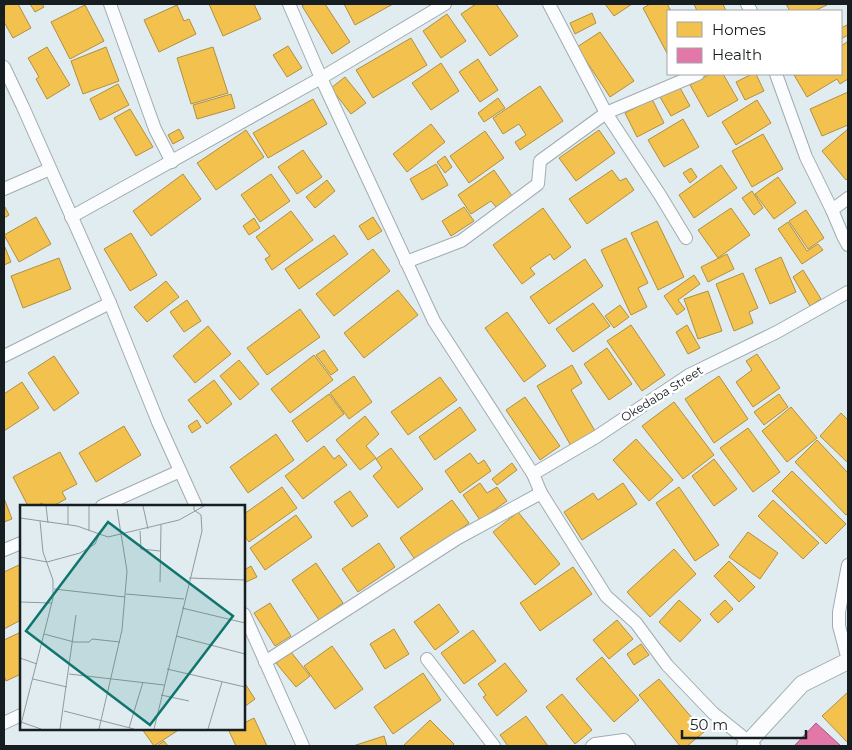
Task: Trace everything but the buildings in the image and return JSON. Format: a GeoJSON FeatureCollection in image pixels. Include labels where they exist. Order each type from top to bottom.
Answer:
{"type":"FeatureCollection","features":[{"type":"Feature","properties":{"kind":"street"},"geometry":{"type":"LineString","coordinates":[[110,4],[154,129],[172,162]]}},
{"type":"Feature","properties":{"kind":"street"},"geometry":{"type":"LineString","coordinates":[[289,4],[321,78],[434,320],[532,474],[541,493],[606,596],[636,623],[667,665],[713,713],[749,745],[802,684],[848,661],[839,626],[839,612],[848,565]]}},
{"type":"Feature","properties":{"kind":"street"},"geometry":{"type":"LineString","coordinates":[[71,217],[321,78],[446,4]]}},
{"type":"Feature","properties":{"kind":"street"},"geometry":{"type":"LineString","coordinates":[[550,4],[606,113],[686,238]]}},
{"type":"Feature","properties":{"kind":"street"},"geometry":{"type":"LineString","coordinates":[[4,67],[110,303],[158,422],[196,505]]}},
{"type":"Feature","properties":{"kind":"street"},"geometry":{"type":"LineString","coordinates":[[406,262],[461,241],[530,190],[538,184],[540,161],[606,113],[696,75]]}},
{"type":"Feature","properties":{"kind":"street"},"geometry":{"type":"LineString","coordinates":[[776,75],[806,157],[848,245]]}},
{"type":"Feature","properties":{"kind":"street"},"geometry":{"type":"LineString","coordinates":[[4,189],[50,169]]}},
{"type":"Feature","properties":{"kind":"street"},"geometry":{"type":"LineString","coordinates":[[832,210],[848,198]]}},
{"type":"Feature","properties":{"kind":"street","name":"Okedaba Street"},"geometry":{"type":"LineString","coordinates":[[532,474],[596,437],[689,375],[778,332],[848,292]]}},
{"type":"Feature","properties":{"kind":"street"},"geometry":{"type":"LineString","coordinates":[[4,356],[110,303]]}},
{"type":"Feature","properties":{"kind":"street"},"geometry":{"type":"LineString","coordinates":[[104,505],[180,471]]}},
{"type":"Feature","properties":{"kind":"street"},"geometry":{"type":"LineString","coordinates":[[265,662],[458,538],[541,493]]}},
{"type":"Feature","properties":{"kind":"street"},"geometry":{"type":"LineString","coordinates":[[4,550],[20,542]]}},
{"type":"Feature","properties":{"kind":"street"},"geometry":{"type":"LineString","coordinates":[[245,617],[303,746]]}},
{"type":"Feature","properties":{"kind":"street"},"geometry":{"type":"LineString","coordinates":[[427,659],[494,746]]}},
{"type":"Feature","properties":{"kind":"street"},"geometry":{"type":"LineString","coordinates":[[4,723],[20,715]]}},
{"type":"Feature","properties":{"kind":"street"},"geometry":{"type":"LineString","coordinates":[[592,746],[624,740],[629,746]]}}]}
